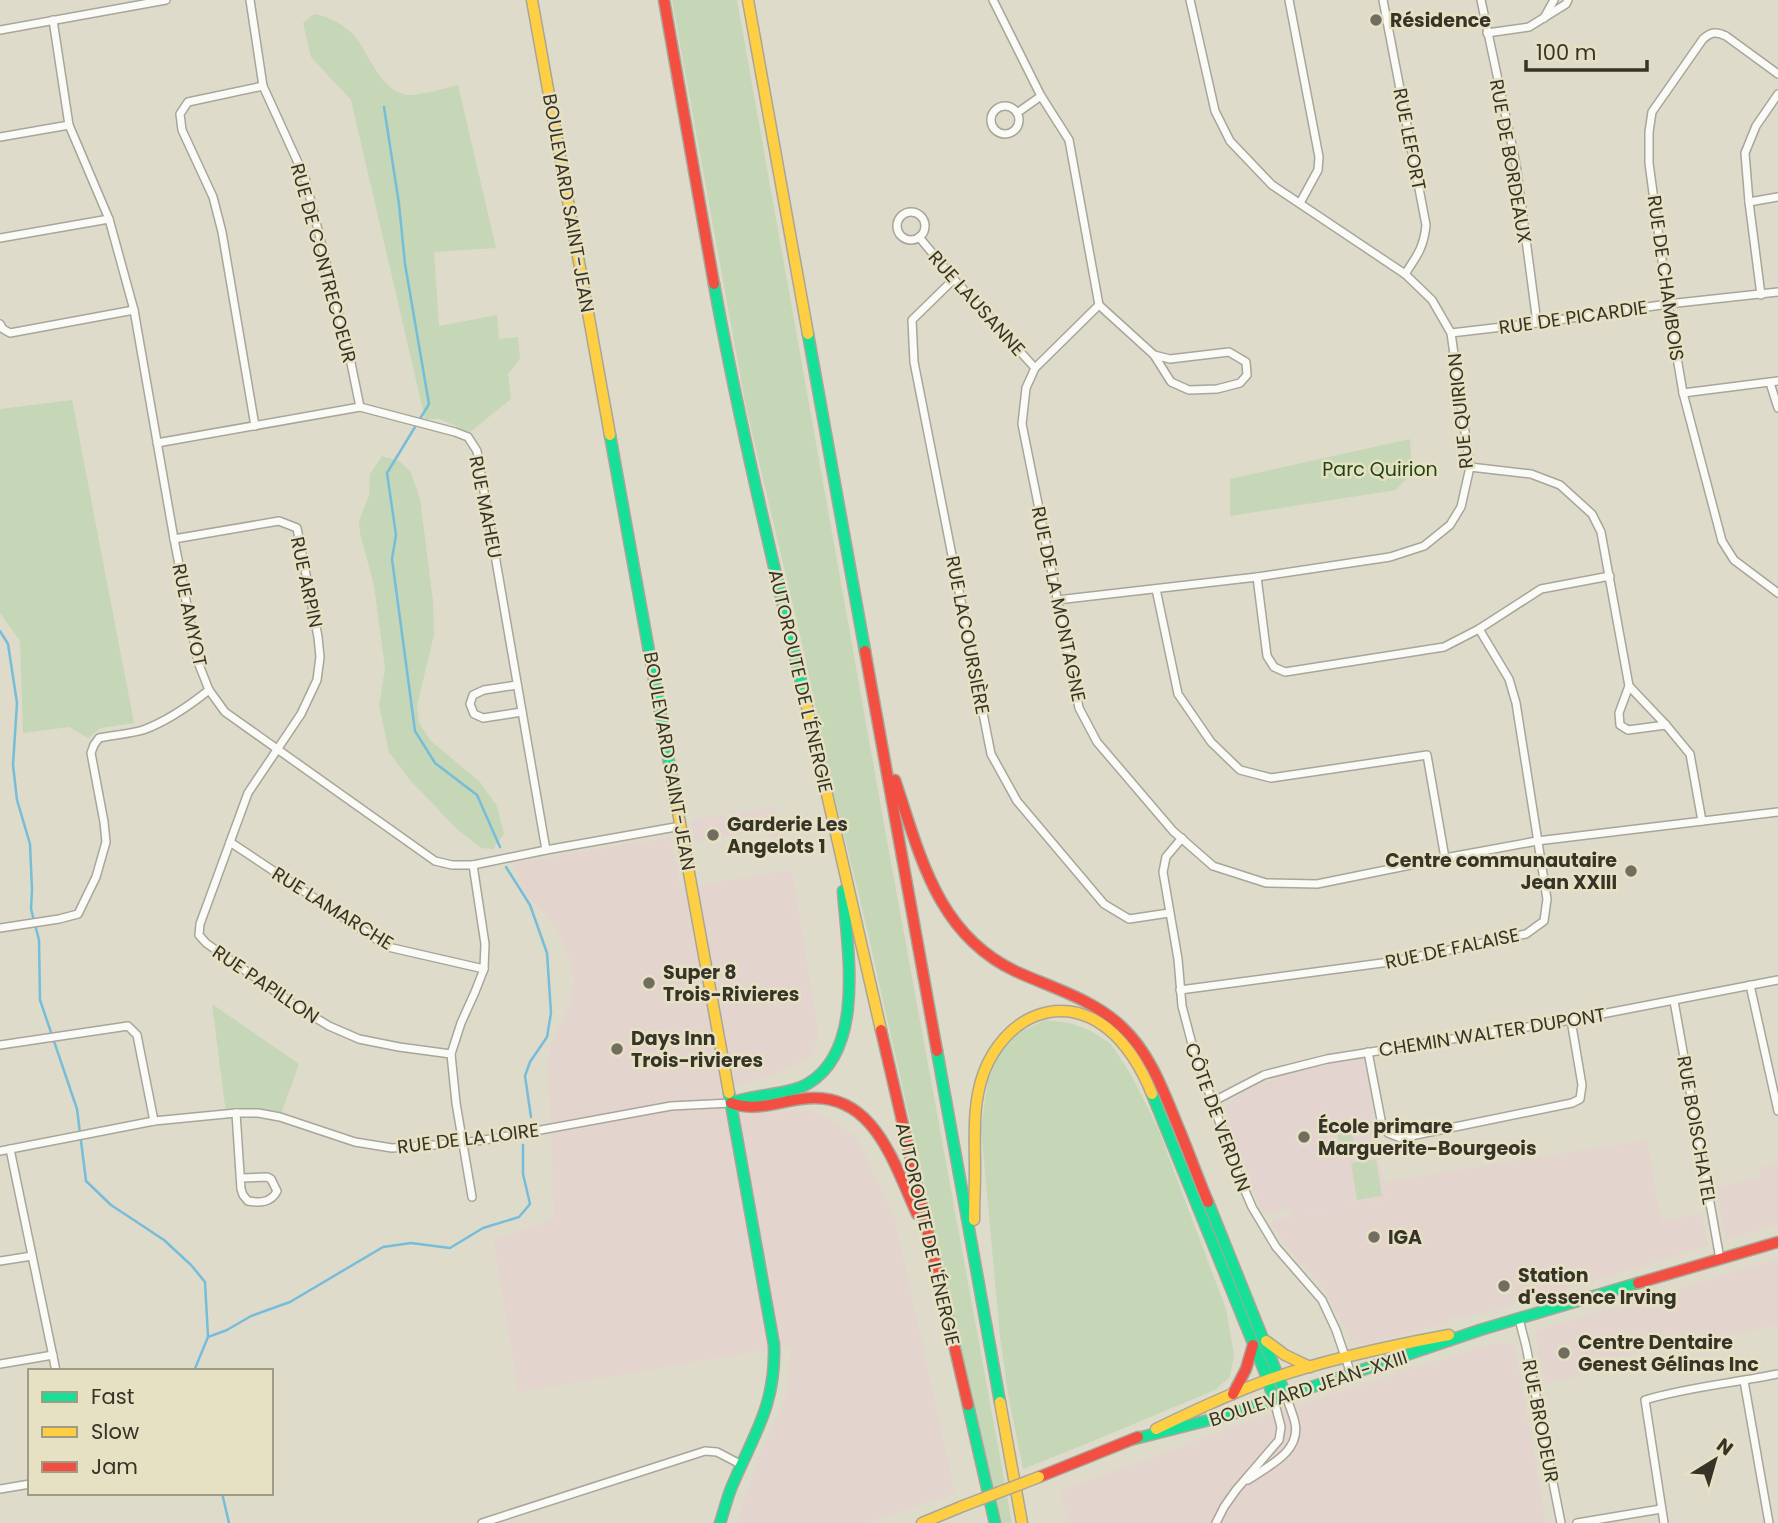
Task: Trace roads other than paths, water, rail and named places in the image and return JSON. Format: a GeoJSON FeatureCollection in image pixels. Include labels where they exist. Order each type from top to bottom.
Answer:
{"type":"FeatureCollection","features":[{"type":"Feature","properties":{"kind":"main road","name":"BOULEVARD SAINT-JEAN"},"geometry":{"type":"LineString","coordinates":[[533,0],[776,1359],[770,1402],[729,1494],[722,1520]]}},
{"type":"Feature","properties":{"kind":"main road","name":"AUTOROUTE DE L'ÉNERGIE"},"geometry":{"type":"LineString","coordinates":[[664,0],[723,333],[760,506],[995,1523]]}},
{"type":"Feature","properties":{"kind":"main road","name":"AUTOROUTE DE L'ÉNERGIE"},"geometry":{"type":"LineString","coordinates":[[748,0],[973,1253]]}},
{"type":"Feature","properties":{"kind":"main road"},"geometry":{"type":"LineString","coordinates":[[881,739],[926,872],[961,931],[984,952],[1004,965],[1083,1000],[1107,1014],[1128,1032],[1148,1058],[1170,1105],[1264,1339],[1273,1378],[1274,1400]]}},
{"type":"Feature","properties":{"kind":"main road"},"geometry":{"type":"LineString","coordinates":[[732,1104],[744,1097],[810,1083],[826,1070],[838,1051],[845,1024],[849,987],[841,851]]}},
{"type":"Feature","properties":{"kind":"main road"},"geometry":{"type":"LineString","coordinates":[[1022,1523],[973,1253],[975,1113],[980,1083],[1004,1036],[1027,1019],[1051,1012],[1082,1015],[1099,1023],[1115,1036],[1130,1054],[1143,1074],[1253,1345],[1286,1396]]}},
{"type":"Feature","properties":{"kind":"main road"},"geometry":{"type":"LineString","coordinates":[[732,1104],[746,1107],[821,1097],[835,1099],[854,1108],[871,1124],[884,1143],[929,1238]]}},
{"type":"Feature","properties":{"kind":"main road","name":"BOULEVARD JEAN-XXIII"},"geometry":{"type":"LineString","coordinates":[[1133,1439],[1229,1415],[1480,1330],[1778,1242]]}},
{"type":"Feature","properties":{"kind":"main road","name":"BOULEVARD JEAN-XXIII"},"geometry":{"type":"LineString","coordinates":[[922,1523],[1133,1439],[1273,1378],[1346,1357],[1480,1330]]}},
{"type":"Feature","properties":{"kind":"main road"},"geometry":{"type":"LineString","coordinates":[[1264,1339],[1285,1356],[1310,1367]]}},
{"type":"Feature","properties":{"kind":"main road"},"geometry":{"type":"LineString","coordinates":[[1233,1394],[1246,1369],[1253,1345]]}},
{"type":"Feature","properties":{"kind":"street"},"geometry":{"type":"LineString","coordinates":[[0,30],[166,0]]}},
{"type":"Feature","properties":{"kind":"street","name":"RUE DE CONTRECOEUR"},"geometry":{"type":"LineString","coordinates":[[250,0],[263,86],[305,178],[360,407]]}},
{"type":"Feature","properties":{"kind":"street"},"geometry":{"type":"LineString","coordinates":[[993,0],[1041,96],[1069,140],[1098,305],[1154,355],[1171,382],[1189,390],[1216,389],[1240,383],[1247,375],[1246,362],[1229,352],[1170,359],[1154,355]]}},
{"type":"Feature","properties":{"kind":"street","name":"RUE QUIRION"},"geometry":{"type":"LineString","coordinates":[[1058,600],[1257,577],[1390,557],[1424,546],[1450,525],[1461,507],[1470,467],[1451,333],[1432,300],[1405,274],[1272,185],[1230,141],[1215,111],[1190,0]]}},
{"type":"Feature","properties":{"kind":"street"},"geometry":{"type":"LineString","coordinates":[[1289,0],[1319,157],[1318,170],[1300,203]]}},
{"type":"Feature","properties":{"kind":"street","name":"RUE LEFORT"},"geometry":{"type":"LineString","coordinates":[[1382,0],[1426,225],[1425,240],[1405,274]]}},
{"type":"Feature","properties":{"kind":"street","name":"RUE DE BORDEAUX"},"geometry":{"type":"LineString","coordinates":[[1481,0],[1516,164],[1537,324]]}},
{"type":"Feature","properties":{"kind":"street"},"geometry":{"type":"LineString","coordinates":[[1543,19],[1554,0]]}},
{"type":"Feature","properties":{"kind":"street"},"geometry":{"type":"LineString","coordinates":[[1487,33],[1529,27],[1566,4],[1568,0]]}},
{"type":"Feature","properties":{"kind":"street","name":"RUE AMYOT"},"geometry":{"type":"LineString","coordinates":[[53,20],[69,125],[109,219],[134,310],[198,662],[209,690],[225,712],[435,860],[452,865],[473,865],[681,826]]}},
{"type":"Feature","properties":{"kind":"street","name":"RUE DE CHAMBOIS"},"geometry":{"type":"LineString","coordinates":[[1778,74],[1726,36],[1719,32],[1710,33],[1703,39],[1653,112],[1649,132],[1649,163],[1683,393],[1722,541],[1734,560],[1778,593]]}},
{"type":"Feature","properties":{"kind":"street"},"geometry":{"type":"LineString","coordinates":[[255,426],[222,232],[213,197],[182,130],[180,114],[188,102],[263,86]]}},
{"type":"Feature","properties":{"kind":"street"},"geometry":{"type":"LineString","coordinates":[[1761,295],[1745,153],[1756,126],[1778,94]]}},
{"type":"Feature","properties":{"kind":"street"},"geometry":{"type":"LineString","coordinates":[[1017,113],[1041,96]]}},
{"type":"Feature","properties":{"kind":"street"},"geometry":{"type":"LineString","coordinates":[[1000,107],[1009,107],[1017,113],[1017,126],[1011,133],[1002,134],[994,130],[992,113],[1000,107]]}},
{"type":"Feature","properties":{"kind":"street"},"geometry":{"type":"LineString","coordinates":[[0,137],[69,125]]}},
{"type":"Feature","properties":{"kind":"street"},"geometry":{"type":"LineString","coordinates":[[1749,202],[1778,197]]}},
{"type":"Feature","properties":{"kind":"street","name":"RUE LAUSANNE"},"geometry":{"type":"LineString","coordinates":[[912,211],[923,218],[925,230],[919,237],[910,240],[898,232],[897,222],[902,214],[912,211]]}},
{"type":"Feature","properties":{"kind":"street"},"geometry":{"type":"LineString","coordinates":[[0,238],[109,219]]}},
{"type":"Feature","properties":{"kind":"street","name":"RUE LAUSANNE"},"geometry":{"type":"LineString","coordinates":[[919,237],[1035,368]]}},
{"type":"Feature","properties":{"kind":"street","name":"RUE LACOURSIÈRE"},"geometry":{"type":"LineString","coordinates":[[954,279],[912,320],[914,362],[991,754],[1017,801],[1104,904],[1129,919],[1169,914]]}},
{"type":"Feature","properties":{"kind":"street","name":"RUE DE PICARDIE"},"geometry":{"type":"LineString","coordinates":[[1451,333],[1778,292]]}},
{"type":"Feature","properties":{"kind":"street","name":"RUE DE LA MONTAGNE"},"geometry":{"type":"LineString","coordinates":[[1098,305],[1035,368],[1026,388],[1022,424],[1079,708],[1097,742],[1182,838],[1213,866],[1266,883],[1317,884],[1538,841],[1778,812]]}},
{"type":"Feature","properties":{"kind":"street"},"geometry":{"type":"LineString","coordinates":[[0,324],[10,333],[134,310]]}},
{"type":"Feature","properties":{"kind":"street"},"geometry":{"type":"LineString","coordinates":[[1683,393],[1774,382],[1778,408]]}},
{"type":"Feature","properties":{"kind":"street","name":"RUE MAHEU"},"geometry":{"type":"LineString","coordinates":[[158,443],[360,407],[455,432],[468,438],[477,451],[546,850]]}},
{"type":"Feature","properties":{"kind":"street"},"geometry":{"type":"LineString","coordinates":[[1470,467],[1531,474],[1560,485],[1592,514],[1601,532],[1629,686],[1619,713],[1620,725],[1628,730],[1666,725]]}},
{"type":"Feature","properties":{"kind":"street","name":"RUE ARPIN"},"geometry":{"type":"LineString","coordinates":[[174,538],[279,521],[297,528],[320,657],[317,680],[301,714],[278,750]]}},
{"type":"Feature","properties":{"kind":"street"},"geometry":{"type":"LineString","coordinates":[[1257,577],[1267,656],[1274,667],[1285,672],[1444,647],[1479,629],[1541,589],[1609,576]]}},
{"type":"Feature","properties":{"kind":"street"},"geometry":{"type":"LineString","coordinates":[[1156,589],[1178,694],[1211,742],[1240,770],[1271,778],[1427,755],[1445,858]]}},
{"type":"Feature","properties":{"kind":"street","name":"RUE DE FALAISE"},"geometry":{"type":"LineString","coordinates":[[1180,990],[1398,961],[1526,934],[1544,921],[1547,899],[1516,703],[1510,679],[1479,629]]}},
{"type":"Feature","properties":{"kind":"street"},"geometry":{"type":"LineString","coordinates":[[517,685],[484,690],[473,695],[470,704],[474,714],[483,718],[522,712]]}},
{"type":"Feature","properties":{"kind":"street"},"geometry":{"type":"LineString","coordinates":[[1629,686],[1690,754],[1702,821]]}},
{"type":"Feature","properties":{"kind":"street"},"geometry":{"type":"LineString","coordinates":[[0,928],[78,914],[96,877],[106,842],[92,753],[99,738],[151,726],[179,713],[209,690]]}},
{"type":"Feature","properties":{"kind":"street","name":"RUE PAPILLON"},"geometry":{"type":"LineString","coordinates":[[278,750],[248,793],[200,923],[199,935],[206,943],[329,1026],[359,1039],[450,1054]]}},
{"type":"Feature","properties":{"kind":"street","name":"CÔTE DE VERDUN"},"geometry":{"type":"LineString","coordinates":[[1182,838],[1166,857],[1163,872],[1186,1027],[1237,1172],[1258,1219],[1276,1247],[1322,1300],[1351,1374]]}},
{"type":"Feature","properties":{"kind":"street","name":"RUE LAMARCHE"},"geometry":{"type":"LineString","coordinates":[[230,842],[388,947],[484,969]]}},
{"type":"Feature","properties":{"kind":"street"},"geometry":{"type":"LineString","coordinates":[[472,1197],[450,1054],[484,969],[485,944],[473,865]]}},
{"type":"Feature","properties":{"kind":"street","name":"CHEMIN WALTER DUPONT"},"geometry":{"type":"LineString","coordinates":[[1212,1102],[1264,1075],[1327,1059],[1571,1020],[1778,980]]}},
{"type":"Feature","properties":{"kind":"street"},"geometry":{"type":"LineString","coordinates":[[1750,985],[1778,1111]]}},
{"type":"Feature","properties":{"kind":"street","name":"RUE BOISCHATEL"},"geometry":{"type":"LineString","coordinates":[[1674,1001],[1720,1259]]}},
{"type":"Feature","properties":{"kind":"street"},"geometry":{"type":"LineString","coordinates":[[1368,1052],[1382,1125],[1388,1133],[1401,1138],[1572,1103],[1580,1099],[1582,1085],[1571,1020]]}},
{"type":"Feature","properties":{"kind":"street"},"geometry":{"type":"LineString","coordinates":[[0,1045],[128,1026],[137,1035],[155,1121]]}},
{"type":"Feature","properties":{"kind":"street","name":"RUE DE LA LOIRE"},"geometry":{"type":"LineString","coordinates":[[0,1151],[155,1121],[236,1113],[280,1117],[355,1142],[393,1148],[463,1143],[671,1106],[732,1104]]}},
{"type":"Feature","properties":{"kind":"street"},"geometry":{"type":"LineString","coordinates":[[236,1113],[241,1178],[243,1195],[248,1201],[269,1201],[277,1191],[267,1177],[241,1178]]}},
{"type":"Feature","properties":{"kind":"street"},"geometry":{"type":"LineString","coordinates":[[10,1149],[56,1369]]}},
{"type":"Feature","properties":{"kind":"street"},"geometry":{"type":"LineString","coordinates":[[0,1261],[32,1256]]}},
{"type":"Feature","properties":{"kind":"street","name":"RUE BRODEUR"},"geometry":{"type":"LineString","coordinates":[[1519,1319],[1560,1523]]}},
{"type":"Feature","properties":{"kind":"street"},"geometry":{"type":"LineString","coordinates":[[0,1364],[53,1355]]}},
{"type":"Feature","properties":{"kind":"street"},"geometry":{"type":"LineString","coordinates":[[1664,1523],[1645,1400],[1778,1374]]}},
{"type":"Feature","properties":{"kind":"street"},"geometry":{"type":"LineString","coordinates":[[1744,1381],[1769,1523]]}},
{"type":"Feature","properties":{"kind":"street"},"geometry":{"type":"LineString","coordinates":[[1239,1486],[1277,1460],[1293,1444],[1295,1423],[1286,1396]]}},
{"type":"Feature","properties":{"kind":"street"},"geometry":{"type":"LineString","coordinates":[[1216,1523],[1239,1486],[1280,1437],[1281,1427],[1274,1400]]}},
{"type":"Feature","properties":{"kind":"street"},"geometry":{"type":"LineString","coordinates":[[482,1523],[705,1451],[717,1452],[742,1465]]}},
{"type":"Feature","properties":{"kind":"street"},"geometry":{"type":"LineString","coordinates":[[0,1489],[28,1484]]}},
{"type":"Feature","properties":{"kind":"street"},"geometry":{"type":"LineString","coordinates":[[1577,1523],[1661,1509]]}},
{"type":"Feature","properties":{"kind":"waterway"},"geometry":{"type":"LineString","coordinates":[[384,107],[405,264],[429,404],[387,473],[396,535],[392,559],[415,731],[435,763],[477,795],[500,847]]}},
{"type":"Feature","properties":{"kind":"waterway"},"geometry":{"type":"LineString","coordinates":[[0,631],[8,644],[17,703],[13,765],[17,800],[30,844],[31,909],[39,940],[40,1000],[77,1109],[86,1181],[111,1205],[164,1240],[205,1282],[208,1337],[195,1369]]}},
{"type":"Feature","properties":{"kind":"waterway"},"geometry":{"type":"LineString","coordinates":[[506,867],[530,905],[547,953],[551,1013],[547,1037],[530,1062],[525,1076],[531,1117]]}},
{"type":"Feature","properties":{"kind":"waterway"},"geometry":{"type":"LineString","coordinates":[[208,1337],[251,1316],[290,1302],[383,1247],[411,1243],[450,1248],[483,1228],[519,1217],[530,1204],[523,1174],[523,1145]]}},
{"type":"Feature","properties":{"kind":"waterway"},"geometry":{"type":"LineString","coordinates":[[222,1495],[229,1523]]}},
{"type":"Feature","properties":{"kind":"place","name":"Résidence"},"geometry":{"type":"Point","coordinates":[1376,20]}},
{"type":"Feature","properties":{"kind":"place","name":"Garderie Les Angelots 1"},"geometry":{"type":"Point","coordinates":[713,835]}},
{"type":"Feature","properties":{"kind":"place","name":"Centre communautaire Jean XXIII"},"geometry":{"type":"Point","coordinates":[1631,871]}},
{"type":"Feature","properties":{"kind":"place","name":"Super 8 Trois-Rivieres"},"geometry":{"type":"Point","coordinates":[649,983]}},
{"type":"Feature","properties":{"kind":"place","name":"Days Inn Trois-rivieres"},"geometry":{"type":"Point","coordinates":[617,1049]}},
{"type":"Feature","properties":{"kind":"place","name":"École primare Marguerite-Bourgeois"},"geometry":{"type":"Point","coordinates":[1304,1137]}},
{"type":"Feature","properties":{"kind":"place","name":"IGA"},"geometry":{"type":"Point","coordinates":[1374,1237]}},
{"type":"Feature","properties":{"kind":"place","name":"Station d'essence Irving"},"geometry":{"type":"Point","coordinates":[1504,1286]}},
{"type":"Feature","properties":{"kind":"place","name":"Centre Dentaire Genest Gélinas Inc"},"geometry":{"type":"Point","coordinates":[1564,1353]}},
{"type":"Feature","properties":{"kind":"park label","name":"Parc Quirion"},"geometry":{"type":"Point","coordinates":[1380,469]}}]}
